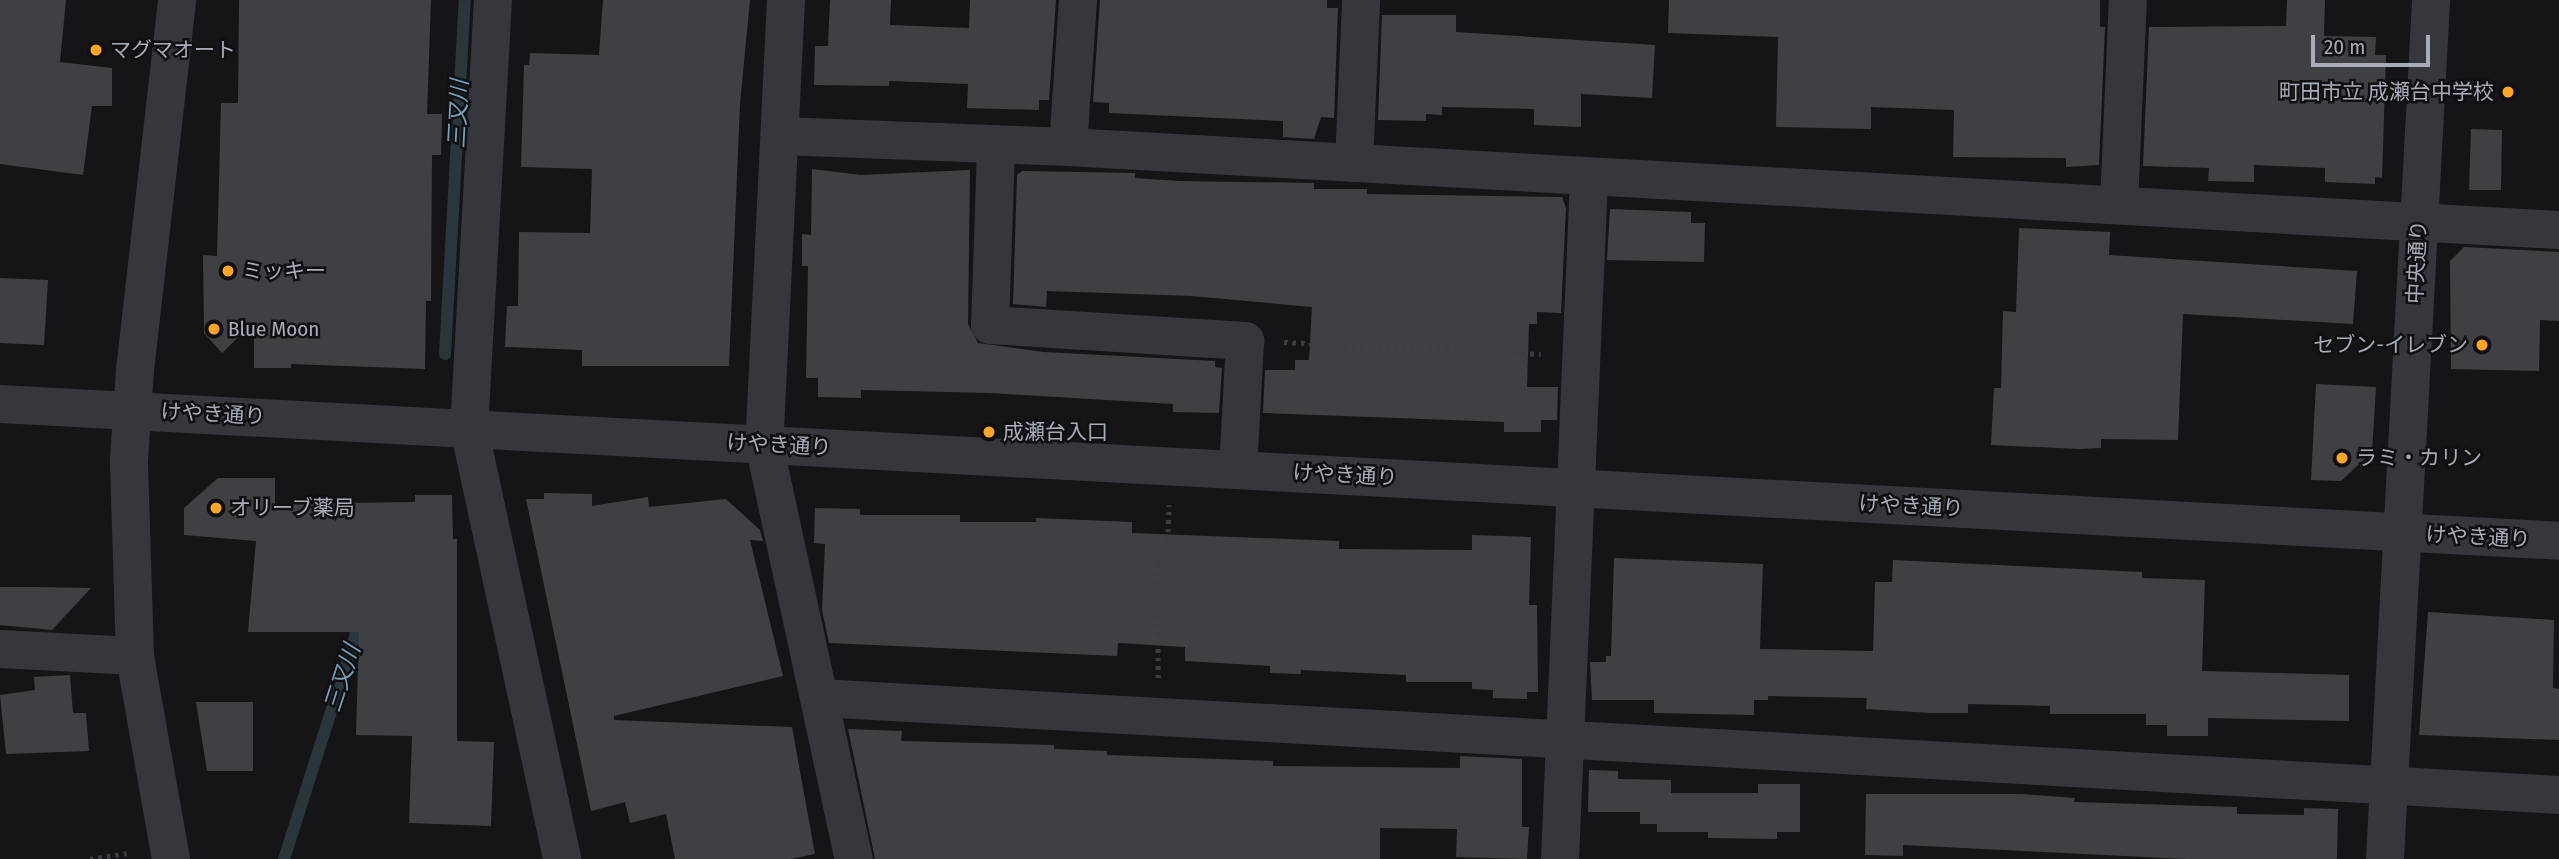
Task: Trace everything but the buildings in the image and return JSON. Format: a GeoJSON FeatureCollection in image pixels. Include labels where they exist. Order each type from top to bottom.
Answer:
{"type":"FeatureCollection","features":[{"type":"Feature","properties":{"kind":"street"},"geometry":{"type":"LineString","coordinates":[[172,859],[135,656],[129,574],[131,410],[177,0]]}},
{"type":"Feature","properties":{"kind":"street"},"geometry":{"type":"LineString","coordinates":[[493,0],[469,428],[562,859]]}},
{"type":"Feature","properties":{"kind":"street"},"geometry":{"type":"LineString","coordinates":[[786,0],[764,444],[854,859]]}},
{"type":"Feature","properties":{"kind":"street"},"geometry":{"type":"LineString","coordinates":[[1068,147],[1078,0]]}},
{"type":"Feature","properties":{"kind":"street"},"geometry":{"type":"LineString","coordinates":[[1354,163],[1361,0]]}},
{"type":"Feature","properties":{"kind":"street"},"geometry":{"type":"LineString","coordinates":[[2119,204],[2128,0]]}},
{"type":"Feature","properties":{"kind":"street","name":"中央通り"},"geometry":{"type":"LineString","coordinates":[[2385,859],[2431,0]]}},
{"type":"Feature","properties":{"kind":"street"},"geometry":{"type":"LineString","coordinates":[[781,136],[996,148],[1068,147],[1589,179],[2119,204],[2559,230]]}},
{"type":"Feature","properties":{"kind":"street"},"geometry":{"type":"LineString","coordinates":[[996,148],[990,325],[1245,341],[1238,470]]}},
{"type":"Feature","properties":{"kind":"street"},"geometry":{"type":"LineString","coordinates":[[1560,859],[1589,179]]}},
{"type":"Feature","properties":{"kind":"street","name":"けやき通り"},"geometry":{"type":"LineString","coordinates":[[0,404],[2559,541]]}},
{"type":"Feature","properties":{"kind":"street"},"geometry":{"type":"LineString","coordinates":[[0,649],[135,656]]}},
{"type":"Feature","properties":{"kind":"street"},"geometry":{"type":"LineString","coordinates":[[819,698],[2559,795]]}},
{"type":"Feature","properties":{"kind":"path"},"geometry":{"type":"LineString","coordinates":[[1310,344],[1505,352]]}},
{"type":"Feature","properties":{"kind":"path"},"geometry":{"type":"LineString","coordinates":[[1156,718],[1161,633],[1156,620],[1157,563],[1167,549],[1169,505]]}},
{"type":"Feature","properties":{"kind":"path"},"geometry":{"type":"LineString","coordinates":[[90,859],[127,853]]}},
{"type":"Feature","properties":{"kind":"waterway","name":"三又川"},"geometry":{"type":"LineString","coordinates":[[445,354],[465,0]]}},
{"type":"Feature","properties":{"kind":"waterway","name":"三又川"},"geometry":{"type":"LineString","coordinates":[[284,859],[361,618]]}},
{"type":"Feature","properties":{"kind":"place","name":"マグマオート"},"geometry":{"type":"Point","coordinates":[96,50]}},
{"type":"Feature","properties":{"kind":"place","name":"町田市立 成瀬台中学校"},"geometry":{"type":"Point","coordinates":[2508,92]}},
{"type":"Feature","properties":{"kind":"place","name":"ミッキー"},"geometry":{"type":"Point","coordinates":[228,271]}},
{"type":"Feature","properties":{"kind":"place","name":"Blue Moon"},"geometry":{"type":"Point","coordinates":[214,329]}},
{"type":"Feature","properties":{"kind":"place","name":"セブン-イレブン"},"geometry":{"type":"Point","coordinates":[2482,345]}},
{"type":"Feature","properties":{"kind":"place","name":"成瀬台入口"},"geometry":{"type":"Point","coordinates":[989,432]}},
{"type":"Feature","properties":{"kind":"place","name":"ラミ・カリン"},"geometry":{"type":"Point","coordinates":[2342,458]}},
{"type":"Feature","properties":{"kind":"place","name":"オリーブ薬局"},"geometry":{"type":"Point","coordinates":[216,508]}}]}
